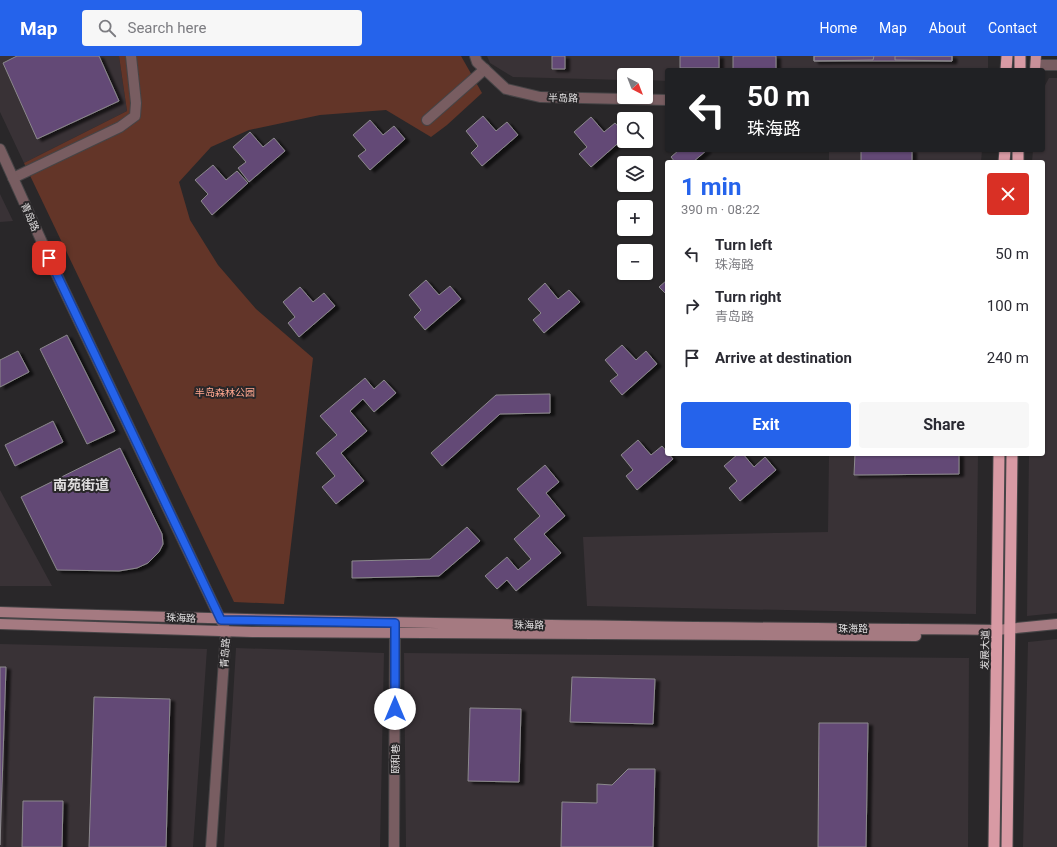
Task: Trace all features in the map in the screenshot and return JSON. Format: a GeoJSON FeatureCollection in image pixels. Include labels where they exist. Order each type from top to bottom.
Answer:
{"type":"FeatureCollection","features":[{"type":"Feature","properties":{"kind":"highway"},"geometry":{"type":"LineString","coordinates":[[1006,68],[1007,56]]}},
{"type":"Feature","properties":{"kind":"highway"},"geometry":{"type":"LineString","coordinates":[[1020,56],[1020,68]]}},
{"type":"Feature","properties":{"kind":"highway","name":"发展大道"},"geometry":{"type":"LineString","coordinates":[[994,847],[999,456]]}},
{"type":"Feature","properties":{"kind":"highway"},"geometry":{"type":"LineString","coordinates":[[1007,847],[1012,456]]}},
{"type":"Feature","properties":{"kind":"main road","name":"珠海路"},"geometry":{"type":"LineString","coordinates":[[0,612],[395,628]]}},
{"type":"Feature","properties":{"kind":"main road","name":"珠海路"},"geometry":{"type":"LineString","coordinates":[[0,624],[226,631],[395,628],[997,633],[1057,630]]}},
{"type":"Feature","properties":{"kind":"main road","name":"珠海路"},"geometry":{"type":"LineString","coordinates":[[1010,632],[1057,624]]}},
{"type":"Feature","properties":{"kind":"street"},"geometry":{"type":"LineString","coordinates":[[13,178],[120,126],[135,116],[136,103],[131,56]]}},
{"type":"Feature","properties":{"kind":"street","name":"半岛路"},"geometry":{"type":"LineString","coordinates":[[475,56],[477,62],[506,89],[540,97],[665,100]]}},
{"type":"Feature","properties":{"kind":"street"},"geometry":{"type":"LineString","coordinates":[[1036,64],[1057,65]]}},
{"type":"Feature","properties":{"kind":"street"},"geometry":{"type":"LineString","coordinates":[[427,120],[484,69]]}},
{"type":"Feature","properties":{"kind":"street","name":"青岛路"},"geometry":{"type":"LineString","coordinates":[[0,149],[54,271],[226,631],[211,847]]}},
{"type":"Feature","properties":{"kind":"street","name":"颐和巷"},"geometry":{"type":"LineString","coordinates":[[394,847],[395,628]]}},
{"type":"Feature","properties":{"kind":"shaded area"},"geometry":{"type":"Polygon","coordinates":[[[0,56],[119,56],[127,111],[24,163],[0,112],[0,56]]]}},
{"type":"Feature","properties":{"kind":"shaded area"},"geometry":{"type":"Polygon","coordinates":[[[487,56],[988,56],[988,68],[665,68],[665,81],[653,80],[653,68],[617,68],[617,80],[513,77],[490,63],[487,56]]]}},
{"type":"Feature","properties":{"kind":"shaded area"},"geometry":{"type":"Polygon","coordinates":[[[1049,78],[1057,78],[1057,613],[1027,616],[1029,456],[1045,456],[1045,160],[1032,160],[1033,152],[1045,152],[1045,85],[1049,78]]]}},
{"type":"Feature","properties":{"kind":"shaded area"},"geometry":{"type":"Polygon","coordinates":[[[829,152],[982,152],[981,160],[829,160],[829,152]]]}},
{"type":"Feature","properties":{"kind":"shaded area"},"geometry":{"type":"Polygon","coordinates":[[[0,194],[13,221],[0,222],[0,194]]]}},
{"type":"Feature","properties":{"kind":"shaded area"},"geometry":{"type":"Polygon","coordinates":[[[829,456],[978,456],[976,614],[587,606],[583,537],[828,532],[829,456]]]}},
{"type":"Feature","properties":{"kind":"shaded area"},"geometry":{"type":"Polygon","coordinates":[[[0,490],[52,586],[0,586],[0,490]]]}},
{"type":"Feature","properties":{"kind":"shaded area"},"geometry":{"type":"Polygon","coordinates":[[[1057,639],[1057,847],[1023,847],[1028,642],[1057,639]]]}},
{"type":"Feature","properties":{"kind":"shaded area"},"geometry":{"type":"Polygon","coordinates":[[[0,644],[207,649],[193,847],[0,847],[0,644]]]}},
{"type":"Feature","properties":{"kind":"shaded area"},"geometry":{"type":"Polygon","coordinates":[[[236,648],[384,653],[380,847],[224,847],[236,648]]]}},
{"type":"Feature","properties":{"kind":"shaded area"},"geometry":{"type":"Polygon","coordinates":[[[404,653],[969,658],[968,847],[406,847],[404,653]]]}},
{"type":"Feature","properties":{"kind":"green space","name":"半岛森林公园"},"geometry":{"type":"Polygon","coordinates":[[[119,56],[461,56],[482,93],[447,125],[431,137],[386,110],[320,115],[249,130],[211,147],[179,182],[190,220],[218,265],[256,309],[313,358],[284,604],[234,602],[24,163],[127,111],[119,56]]]}},
{"type":"Feature","properties":{"kind":"building"},"geometry":{"type":"Polygon","coordinates":[[[17,56],[99,56],[119,101],[37,139],[3,63],[17,56]]]}},
{"type":"Feature","properties":{"kind":"building"},"geometry":{"type":"Polygon","coordinates":[[[552,56],[565,56],[565,69],[552,69],[552,56]]]}},
{"type":"Feature","properties":{"kind":"building"},"geometry":{"type":"Polygon","coordinates":[[[680,56],[719,56],[719,68],[680,68],[680,56]]]}},
{"type":"Feature","properties":{"kind":"building"},"geometry":{"type":"Polygon","coordinates":[[[733,56],[776,56],[776,68],[733,68],[733,56]]]}},
{"type":"Feature","properties":{"kind":"building"},"geometry":{"type":"Polygon","coordinates":[[[814,56],[952,56],[952,61],[814,61],[814,56]]]}},
{"type":"Feature","properties":{"kind":"building"},"geometry":{"type":"Polygon","coordinates":[[[814,56],[874,56],[873,60],[814,61],[814,56]]]}},
{"type":"Feature","properties":{"kind":"building"},"geometry":{"type":"Polygon","coordinates":[[[895,56],[952,56],[952,61],[895,60],[895,56]]]}},
{"type":"Feature","properties":{"kind":"building"},"geometry":{"type":"Polygon","coordinates":[[[483,116],[496,131],[507,122],[518,135],[482,166],[471,153],[478,146],[466,131],[483,116]]]}},
{"type":"Feature","properties":{"kind":"building"},"geometry":{"type":"Polygon","coordinates":[[[591,117],[604,132],[615,123],[617,125],[617,144],[591,167],[579,154],[587,147],[574,132],[591,117]]]}},
{"type":"Feature","properties":{"kind":"building"},"geometry":{"type":"Polygon","coordinates":[[[370,120],[383,135],[394,126],[405,139],[370,170],[358,156],[366,150],[353,135],[370,120]]]}},
{"type":"Feature","properties":{"kind":"building"},"geometry":{"type":"Polygon","coordinates":[[[250,132],[263,147],[274,138],[285,151],[249,182],[238,168],[246,162],[233,147],[250,132]]]}},
{"type":"Feature","properties":{"kind":"building"},"geometry":{"type":"Polygon","coordinates":[[[677,152],[705,152],[695,160],[673,160],[671,157],[677,152]]]}},
{"type":"Feature","properties":{"kind":"building"},"geometry":{"type":"Polygon","coordinates":[[[861,152],[912,152],[912,160],[861,160],[861,152]]]}},
{"type":"Feature","properties":{"kind":"building"},"geometry":{"type":"Polygon","coordinates":[[[213,165],[226,180],[237,171],[248,183],[212,215],[201,201],[208,194],[195,180],[213,165]]]}},
{"type":"Feature","properties":{"kind":"building"},"geometry":{"type":"Polygon","coordinates":[[[426,280],[439,295],[450,286],[461,299],[425,330],[414,317],[421,310],[409,295],[426,280]]]}},
{"type":"Feature","properties":{"kind":"building"},"geometry":{"type":"Polygon","coordinates":[[[665,282],[665,293],[659,287],[665,282]]]}},
{"type":"Feature","properties":{"kind":"building"},"geometry":{"type":"Polygon","coordinates":[[[545,283],[558,299],[569,290],[580,302],[544,333],[533,320],[541,313],[528,299],[545,283]]]}},
{"type":"Feature","properties":{"kind":"building"},"geometry":{"type":"Polygon","coordinates":[[[300,287],[313,302],[324,293],[335,306],[299,337],[288,323],[295,317],[283,302],[300,287]]]}},
{"type":"Feature","properties":{"kind":"building"},"geometry":{"type":"Polygon","coordinates":[[[67,335],[115,431],[87,444],[40,349],[67,335]]]}},
{"type":"Feature","properties":{"kind":"building"},"geometry":{"type":"Polygon","coordinates":[[[622,345],[636,360],[646,351],[657,364],[622,395],[610,381],[618,375],[605,360],[622,345]]]}},
{"type":"Feature","properties":{"kind":"building"},"geometry":{"type":"Polygon","coordinates":[[[18,351],[29,372],[0,387],[0,360],[18,351]]]}},
{"type":"Feature","properties":{"kind":"building"},"geometry":{"type":"Polygon","coordinates":[[[365,378],[374,389],[384,380],[396,393],[374,412],[363,399],[350,411],[367,431],[341,453],[364,481],[336,504],[322,487],[335,476],[316,453],[337,435],[320,416],[365,378]]]}},
{"type":"Feature","properties":{"kind":"building"},"geometry":{"type":"Polygon","coordinates":[[[550,394],[550,413],[500,414],[442,466],[431,453],[496,395],[550,394]]]}},
{"type":"Feature","properties":{"kind":"building"},"geometry":{"type":"Polygon","coordinates":[[[53,421],[63,442],[15,466],[5,445],[53,421]]]}},
{"type":"Feature","properties":{"kind":"building"},"geometry":{"type":"Polygon","coordinates":[[[638,440],[651,455],[662,446],[665,450],[665,456],[670,456],[673,459],[637,490],[626,476],[633,470],[621,455],[638,440]]]}},
{"type":"Feature","properties":{"kind":"building"},"geometry":{"type":"Polygon","coordinates":[[[120,448],[162,534],[163,544],[159,552],[148,563],[137,568],[119,571],[57,570],[21,497],[120,448]]]}},
{"type":"Feature","properties":{"kind":"building"},"geometry":{"type":"Polygon","coordinates":[[[736,456],[745,456],[754,467],[765,457],[776,470],[740,501],[729,488],[737,481],[724,466],[736,456]]]}},
{"type":"Feature","properties":{"kind":"building"},"geometry":{"type":"Polygon","coordinates":[[[855,456],[959,456],[959,474],[854,475],[855,456]]]}},
{"type":"Feature","properties":{"kind":"building"},"geometry":{"type":"Polygon","coordinates":[[[545,465],[559,482],[546,493],[565,516],[544,534],[561,553],[516,591],[507,580],[497,589],[485,576],[507,557],[518,570],[531,559],[514,539],[540,516],[517,489],[545,465]]]}},
{"type":"Feature","properties":{"kind":"building"},"geometry":{"type":"Polygon","coordinates":[[[467,527],[480,541],[439,576],[352,578],[352,561],[430,559],[467,527]]]}},
{"type":"Feature","properties":{"kind":"building"},"geometry":{"type":"Polygon","coordinates":[[[0,667],[6,667],[0,845],[0,667]]]}},
{"type":"Feature","properties":{"kind":"building"},"geometry":{"type":"Polygon","coordinates":[[[572,677],[655,679],[653,724],[570,722],[572,677]]]}},
{"type":"Feature","properties":{"kind":"building"},"geometry":{"type":"Polygon","coordinates":[[[94,697],[170,699],[166,847],[89,847],[94,697]]]}},
{"type":"Feature","properties":{"kind":"building"},"geometry":{"type":"Polygon","coordinates":[[[470,708],[521,709],[519,782],[468,781],[470,708]]]}},
{"type":"Feature","properties":{"kind":"building"},"geometry":{"type":"Polygon","coordinates":[[[819,723],[868,723],[866,847],[818,847],[819,723]]]}},
{"type":"Feature","properties":{"kind":"building"},"geometry":{"type":"Polygon","coordinates":[[[628,769],[655,769],[653,847],[561,847],[562,802],[597,803],[597,784],[612,785],[628,769]]]}},
{"type":"Feature","properties":{"kind":"building"},"geometry":{"type":"Polygon","coordinates":[[[23,801],[63,801],[62,847],[22,847],[23,801]]]}},
{"type":"Feature","properties":{"kind":"district","name":"南苑街道"},"geometry":{"type":"Point","coordinates":[81,485]}},
{"type":"Feature","properties":{"kind":"route"},"geometry":{"type":"LineString","coordinates":[[49,258],[221,620],[395,623],[395,709]]}}]}
